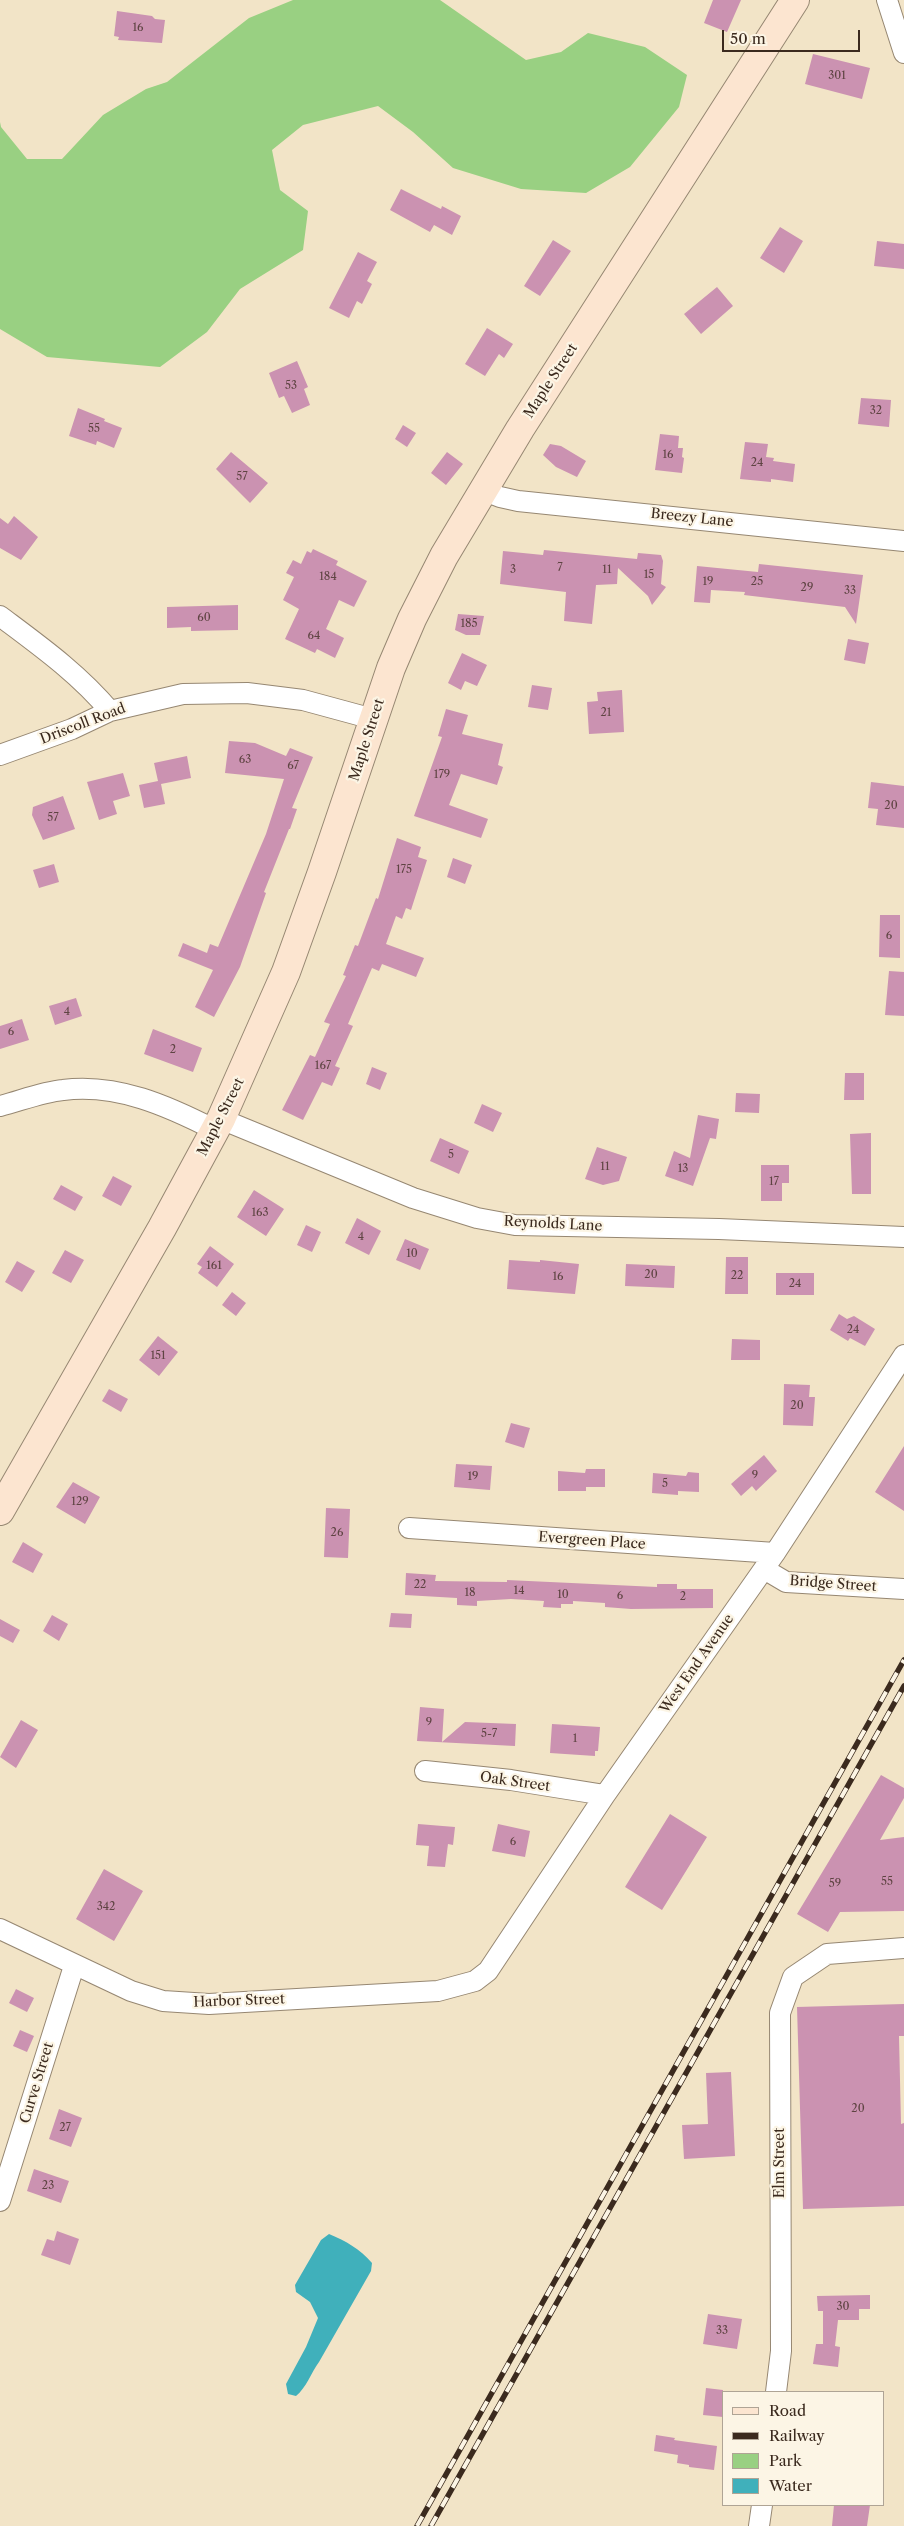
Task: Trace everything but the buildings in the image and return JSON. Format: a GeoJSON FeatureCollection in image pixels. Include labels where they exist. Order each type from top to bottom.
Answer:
{"type":"FeatureCollection","features":[{"type":"Feature","properties":{"kind":"street","name":"Maple Street"},"geometry":{"type":"LineString","coordinates":[[0,1511],[162,1228],[218,1124],[286,972],[391,668],[412,619],[482,490],[795,0]]}},
{"type":"Feature","properties":{"kind":"street"},"geometry":{"type":"LineString","coordinates":[[886,0],[904,53]]}},
{"type":"Feature","properties":{"kind":"street","name":"Breezy Lane"},"geometry":{"type":"LineString","coordinates":[[482,490],[518,501],[904,541]]}},
{"type":"Feature","properties":{"kind":"street"},"geometry":{"type":"LineString","coordinates":[[0,616],[62,662],[86,683],[110,711]]}},
{"type":"Feature","properties":{"kind":"street","name":"Driscoll Road"},"geometry":{"type":"LineString","coordinates":[[0,755],[72,729],[110,711],[183,694],[248,693],[303,700],[373,719]]}},
{"type":"Feature","properties":{"kind":"street","name":"Reynolds Lane"},"geometry":{"type":"LineString","coordinates":[[0,1106],[62,1090],[101,1088],[135,1096],[189,1116],[218,1124],[413,1198],[477,1218],[516,1225],[718,1229],[904,1237]]}},
{"type":"Feature","properties":{"kind":"street","name":"West End Avenue"},"geometry":{"type":"LineString","coordinates":[[488,1971],[604,1794],[770,1561],[904,1355]]}},
{"type":"Feature","properties":{"kind":"street","name":"Evergreen Place"},"geometry":{"type":"LineString","coordinates":[[408,1528],[770,1561]]}},
{"type":"Feature","properties":{"kind":"street","name":"Bridge Street"},"geometry":{"type":"LineString","coordinates":[[770,1561],[786,1582],[904,1589]]}},
{"type":"Feature","properties":{"kind":"street","name":"Oak Street"},"geometry":{"type":"LineString","coordinates":[[425,1771],[511,1780],[604,1794]]}},
{"type":"Feature","properties":{"kind":"street","name":"Harbor Street"},"geometry":{"type":"LineString","coordinates":[[0,1929],[74,1966],[131,1991],[163,2001],[209,2004],[438,1991],[475,1981],[488,1971]]}},
{"type":"Feature","properties":{"kind":"street","name":"Elm Street"},"geometry":{"type":"LineString","coordinates":[[776,2391],[780,2351],[780,2014],[793,1977],[827,1954],[904,1948]]}},
{"type":"Feature","properties":{"kind":"street","name":"Curve Street"},"geometry":{"type":"LineString","coordinates":[[0,2201],[74,1966]]}},
{"type":"Feature","properties":{"kind":"street"},"geometry":{"type":"LineString","coordinates":[[759,2526],[762,2506]]}},
{"type":"Feature","properties":{"kind":"green space"},"geometry":{"type":"Polygon","coordinates":[[[293,0],[440,0],[526,60],[561,52],[588,33],[645,47],[687,75],[679,107],[630,167],[586,193],[521,189],[453,168],[413,132],[378,106],[303,125],[272,150],[280,190],[308,211],[303,250],[240,289],[207,332],[160,367],[47,357],[0,329],[0,122],[1,127],[27,159],[62,159],[103,115],[146,89],[167,82],[249,18],[293,0]]]}},
{"type":"Feature","properties":{"kind":"water"},"geometry":{"type":"Polygon","coordinates":[[[329,2234],[363,2254],[372,2263],[371,2271],[306,2385],[296,2396],[288,2394],[286,2384],[306,2347],[318,2318],[310,2302],[296,2292],[295,2285],[321,2240],[329,2234]]]}},
{"type":"Feature","properties":{"kind":"railway"},"geometry":{"type":"LineString","coordinates":[[417,2526],[904,1660]]}},
{"type":"Feature","properties":{"kind":"railway"},"geometry":{"type":"LineString","coordinates":[[431,2526],[904,1686]]}}]}
